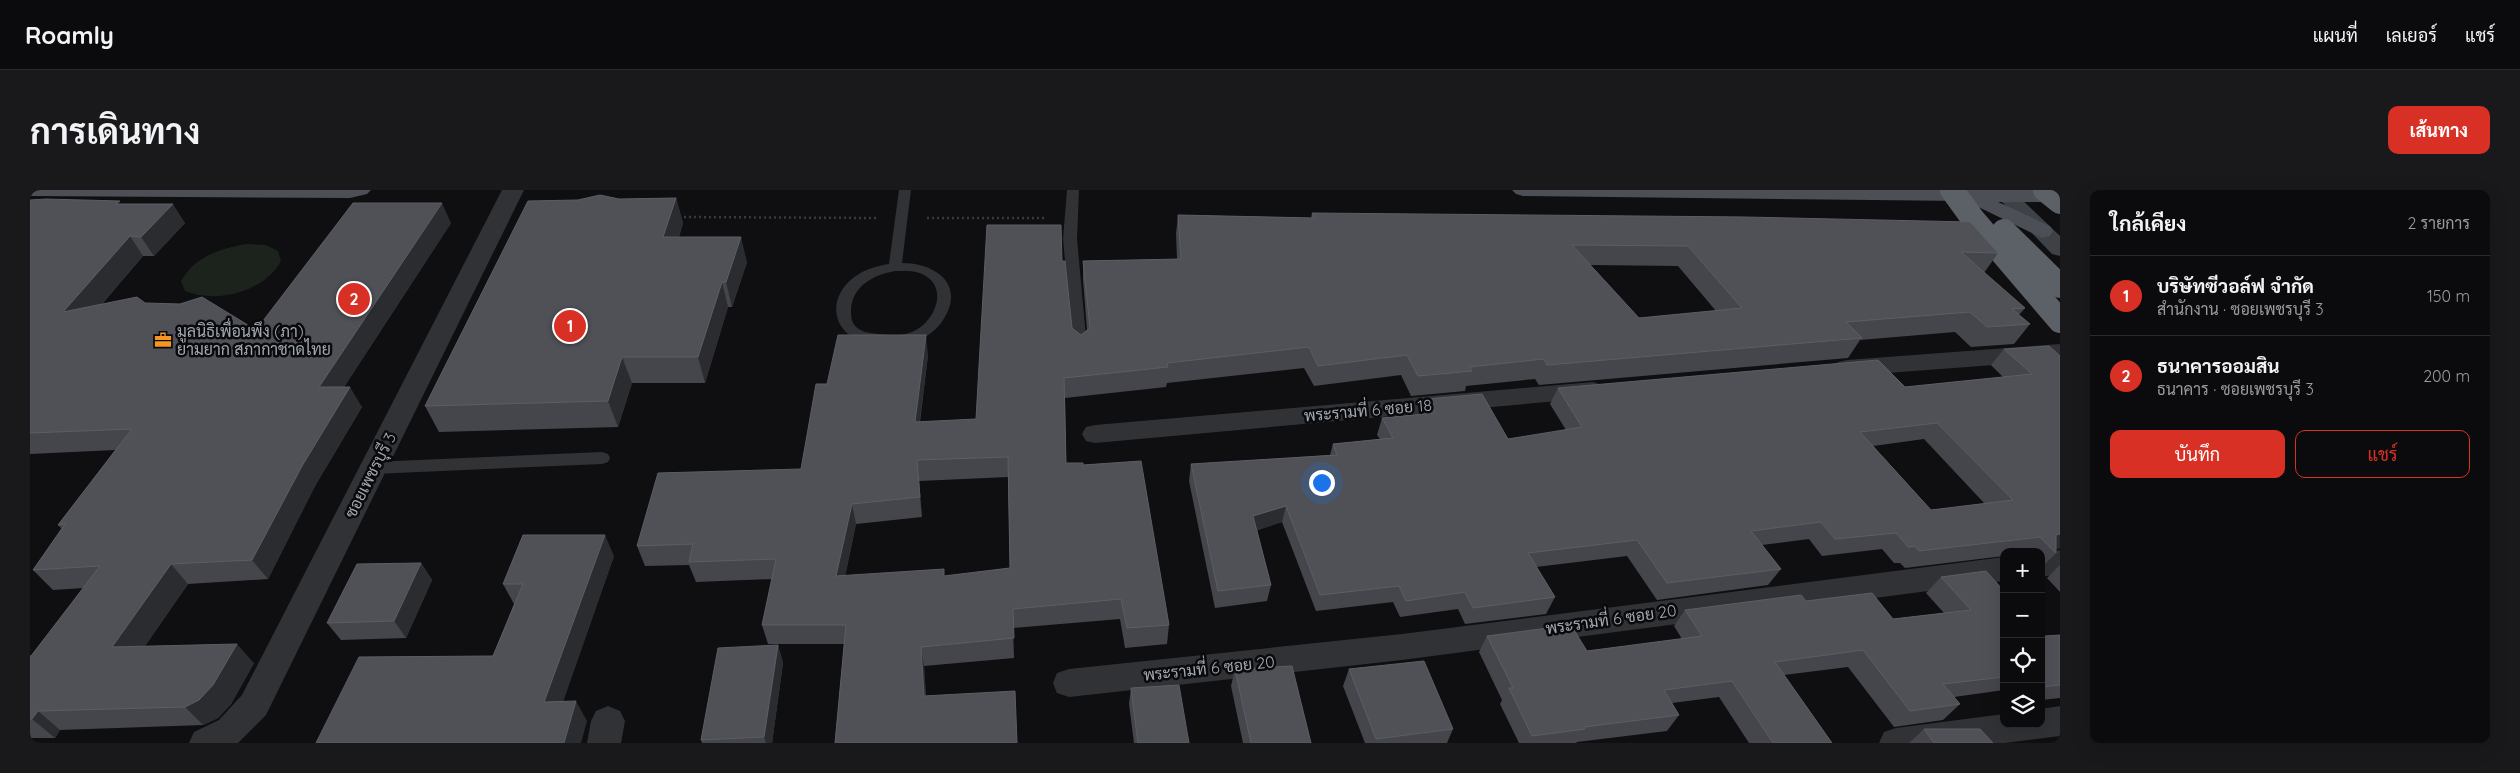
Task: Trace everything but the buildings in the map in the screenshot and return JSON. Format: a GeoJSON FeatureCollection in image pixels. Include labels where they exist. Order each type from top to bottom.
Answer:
{"type":"FeatureCollection","features":[{"type":"Feature","properties":{"kind":"highway"},"geometry":{"type":"LineString","coordinates":[[2045,190],[2060,202]]}},
{"type":"Feature","properties":{"kind":"highway"},"geometry":{"type":"LineString","coordinates":[[1957,192],[1991,219],[2060,286]]}},
{"type":"Feature","properties":{"kind":"highway"},"geometry":{"type":"LineString","coordinates":[[1957,192],[1973,219],[2060,321]]}},
{"type":"Feature","properties":{"kind":"main road"},"geometry":{"type":"LineString","coordinates":[[30,190],[350,192],[360,190]]}},
{"type":"Feature","properties":{"kind":"main road"},"geometry":{"type":"LineString","coordinates":[[1523,190],[1957,192],[2007,196],[2060,196]]}},
{"type":"Feature","properties":{"kind":"main road"},"geometry":{"type":"LineString","coordinates":[[1957,192],[2042,232]]}},
{"type":"Feature","properties":{"kind":"main road"},"geometry":{"type":"LineString","coordinates":[[2007,196],[2060,249]]}},
{"type":"Feature","properties":{"kind":"street","name":"ซอยเพชรบุรี 3"},"geometry":{"type":"LineString","coordinates":[[206,743],[231,730],[254,705],[513,190]]}},
{"type":"Feature","properties":{"kind":"street"},"geometry":{"type":"LineString","coordinates":[[1820,371],[1997,355],[2060,352]]}},
{"type":"Feature","properties":{"kind":"street","name":"พระรามที่ 6 ซอย 18"},"geometry":{"type":"LineString","coordinates":[[1095,434],[1612,389]]}},
{"type":"Feature","properties":{"kind":"street"},"geometry":{"type":"LineString","coordinates":[[2045,564],[2060,562]]}},
{"type":"Feature","properties":{"kind":"street","name":"พระรามที่ 6 ซอย 20"},"geometry":{"type":"LineString","coordinates":[[1069,683],[1402,647],[2000,570]]}},
{"type":"Feature","properties":{"kind":"street"},"geometry":{"type":"LineString","coordinates":[[2045,723],[2060,721]]}},
{"type":"Feature","properties":{"kind":"street"},"geometry":{"type":"LineString","coordinates":[[1896,743],[2007,728]]}},
{"type":"Feature","properties":{"kind":"lane"},"geometry":{"type":"LineString","coordinates":[[895,267],[905,190]]}},
{"type":"Feature","properties":{"kind":"lane"},"geometry":{"type":"LineString","coordinates":[[1073,190],[1070,238],[1080,348]]}},
{"type":"Feature","properties":{"kind":"lane"},"geometry":{"type":"LineString","coordinates":[[895,267],[914,267],[930,272],[939,280],[945,299],[942,312],[933,326],[918,335],[895,339],[864,337],[850,331],[844,318],[846,299],[854,284],[876,270],[895,267]]}},
{"type":"Feature","properties":{"kind":"lane"},"geometry":{"type":"LineString","coordinates":[[373,468],[602,458]]}},
{"type":"Feature","properties":{"kind":"path"},"geometry":{"type":"LineString","coordinates":[[675,217],[1049,218]]}},
{"type":"Feature","properties":{"kind":"shaded area"},"geometry":{"type":"Polygon","coordinates":[[[246,244],[266,245],[278,251],[281,261],[263,281],[252,288],[225,295],[198,295],[185,291],[181,281],[193,265],[218,251],[246,244]]]}},
{"type":"Feature","properties":{"kind":"place","name":"ธนาคารออมสิน"},"geometry":{"type":"Point","coordinates":[354,299]}},
{"type":"Feature","properties":{"kind":"place","name":"บริษัทซีวอล์ฟ จำกัด"},"geometry":{"type":"Point","coordinates":[570,326]}},
{"type":"Feature","properties":{"kind":"place","name":"มูลนิธิเพื่อนพึง (ภา) ยามยาก สภากาชาดไทย"},"geometry":{"type":"Point","coordinates":[163,340]}}]}
